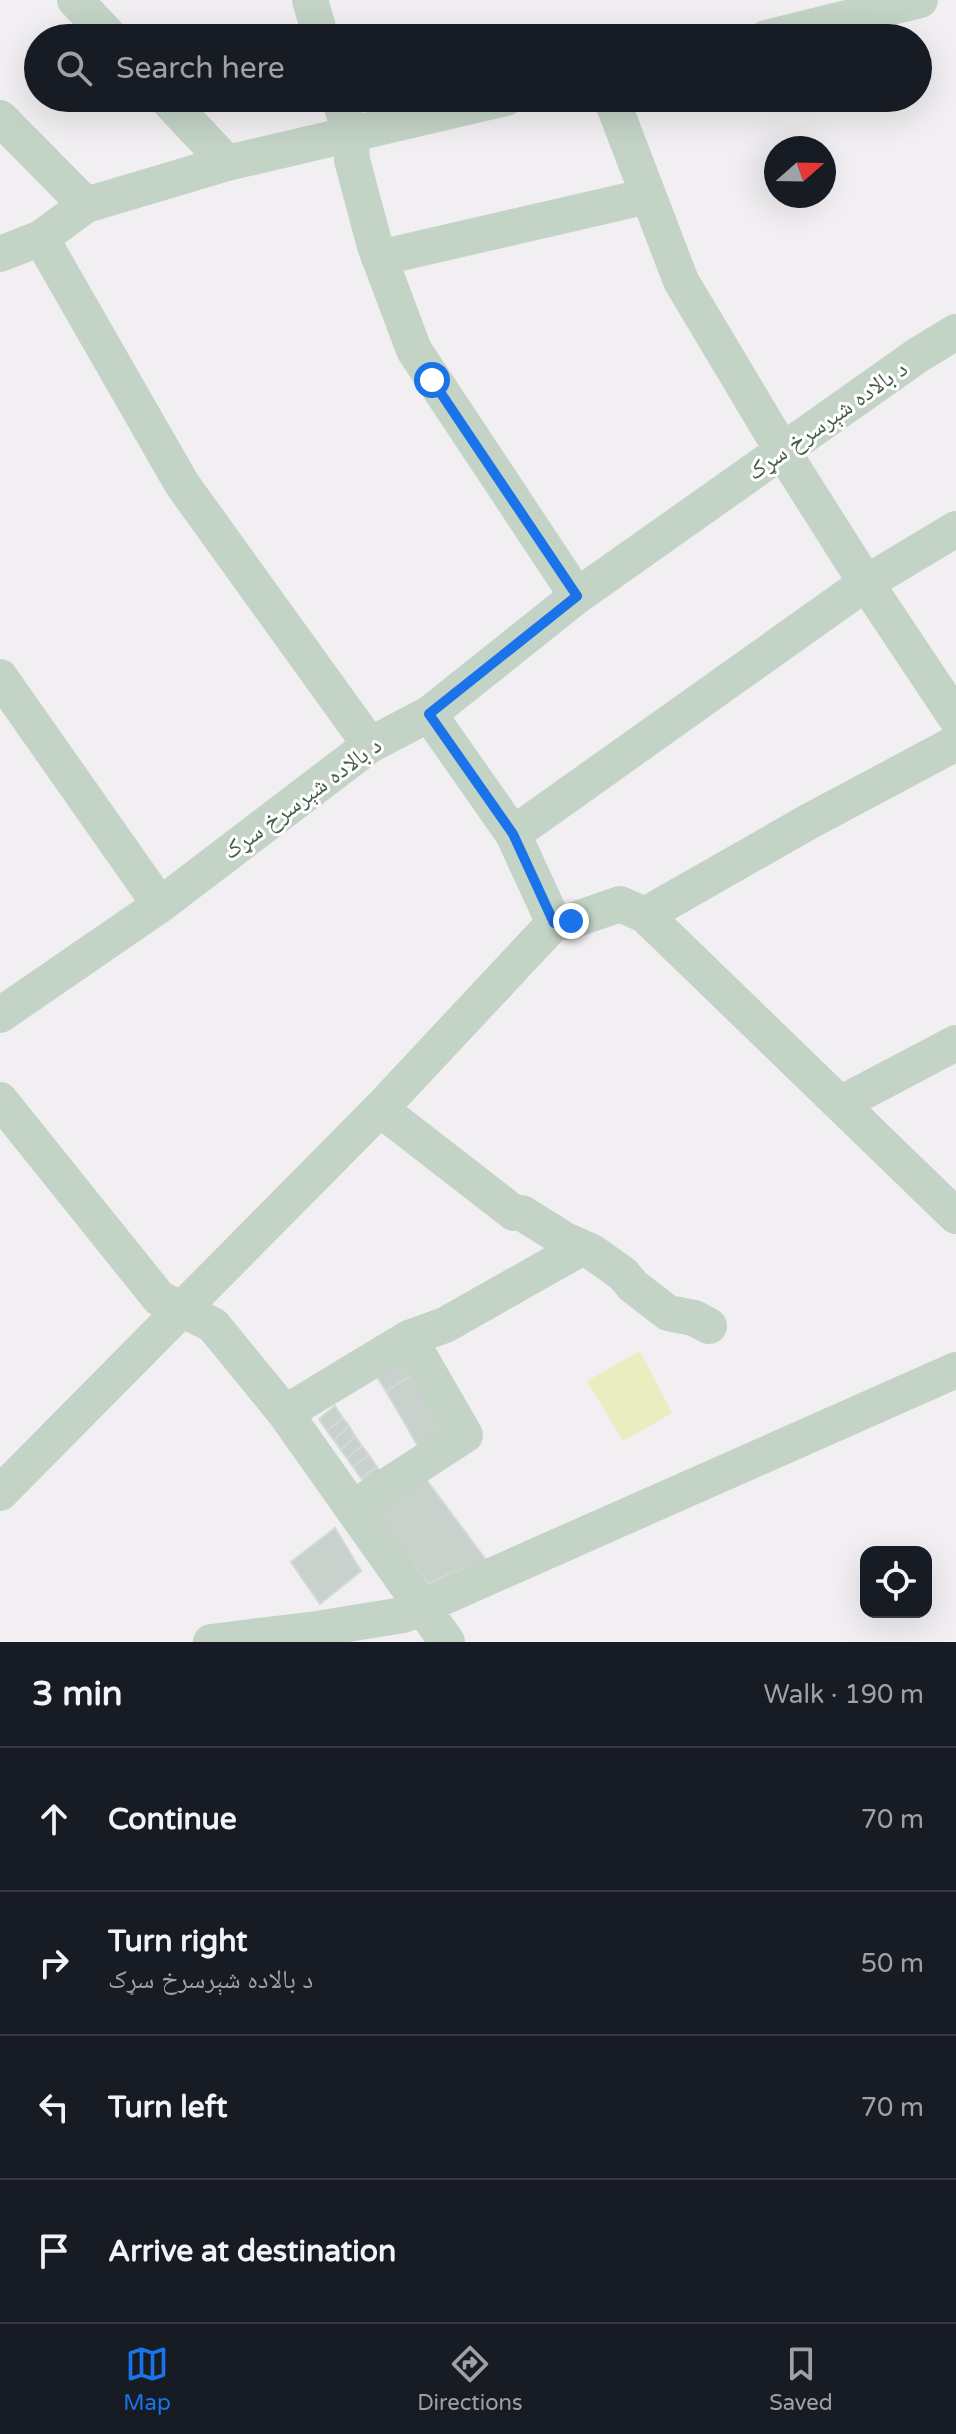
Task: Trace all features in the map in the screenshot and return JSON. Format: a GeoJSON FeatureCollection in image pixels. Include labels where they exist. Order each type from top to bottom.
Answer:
{"type":"FeatureCollection","features":[{"type":"Feature","properties":{"kind":"street"},"geometry":{"type":"LineString","coordinates":[[75,0],[98,24]]}},
{"type":"Feature","properties":{"kind":"street"},"geometry":{"type":"LineString","coordinates":[[310,0],[317,24]]}},
{"type":"Feature","properties":{"kind":"street"},"geometry":{"type":"LineString","coordinates":[[823,24],[920,0]]}},
{"type":"Feature","properties":{"kind":"street"},"geometry":{"type":"LineString","coordinates":[[179,112],[227,163]]}},
{"type":"Feature","properties":{"kind":"street"},"geometry":{"type":"LineString","coordinates":[[343,112],[350,133],[352,160],[379,258],[414,350],[577,596]]}},
{"type":"Feature","properties":{"kind":"street"},"geometry":{"type":"LineString","coordinates":[[0,254],[41,238],[86,205],[227,163],[444,112]]}},
{"type":"Feature","properties":{"kind":"street"},"geometry":{"type":"LineString","coordinates":[[616,112],[681,281],[783,452],[956,718]]}},
{"type":"Feature","properties":{"kind":"street"},"geometry":{"type":"LineString","coordinates":[[0,118],[86,205]]}},
{"type":"Feature","properties":{"kind":"street"},"geometry":{"type":"LineString","coordinates":[[379,258],[648,196]]}},
{"type":"Feature","properties":{"kind":"street"},"geometry":{"type":"LineString","coordinates":[[41,238],[182,484],[370,745]]}},
{"type":"Feature","properties":{"kind":"street","name":"د بالاده شېرسرخ سړک"},"geometry":{"type":"LineString","coordinates":[[0,1015],[160,905],[370,745],[429,714],[577,596],[918,355],[956,332]]}},
{"type":"Feature","properties":{"kind":"street"},"geometry":{"type":"LineString","coordinates":[[513,834],[866,583],[955,532]]}},
{"type":"Feature","properties":{"kind":"street"},"geometry":{"type":"LineString","coordinates":[[0,677],[160,905]]}},
{"type":"Feature","properties":{"kind":"street"},"geometry":{"type":"LineString","coordinates":[[429,714],[513,834],[554,923]]}},
{"type":"Feature","properties":{"kind":"street"},"geometry":{"type":"LineString","coordinates":[[645,915],[808,822],[956,743]]}},
{"type":"Feature","properties":{"kind":"street"},"geometry":{"type":"LineString","coordinates":[[0,1493],[380,1109],[554,923],[571,921],[620,904],[645,915],[956,1216]]}},
{"type":"Feature","properties":{"kind":"street"},"geometry":{"type":"LineString","coordinates":[[842,1103],[956,1043]]}},
{"type":"Feature","properties":{"kind":"street"},"geometry":{"type":"LineString","coordinates":[[0,1100],[159,1298],[213,1325],[285,1413],[447,1642]]}},
{"type":"Feature","properties":{"kind":"street"},"geometry":{"type":"LineString","coordinates":[[380,1109],[514,1213],[522,1213],[592,1252],[668,1313],[694,1318],[709,1326]]}},
{"type":"Feature","properties":{"kind":"street"},"geometry":{"type":"LineString","coordinates":[[285,1413],[409,1338],[445,1325],[581,1248]]}},
{"type":"Feature","properties":{"kind":"street"},"geometry":{"type":"LineString","coordinates":[[353,1508],[465,1435],[409,1338]]}},
{"type":"Feature","properties":{"kind":"street"},"geometry":{"type":"LineString","coordinates":[[211,1642],[403,1615],[956,1370]]}},
{"type":"Feature","properties":{"kind":"green space"},"geometry":{"type":"Polygon","coordinates":[[[640,1351],[672,1413],[623,1441],[587,1381],[640,1351]]]}},
{"type":"Feature","properties":{"kind":"building"},"geometry":{"type":"Polygon","coordinates":[[[405,1344],[419,1371],[386,1391],[370,1366],[405,1344]]]}},
{"type":"Feature","properties":{"kind":"building"},"geometry":{"type":"Polygon","coordinates":[[[419,1371],[456,1438],[423,1455],[386,1391],[419,1371]]]}},
{"type":"Feature","properties":{"kind":"building"},"geometry":{"type":"Polygon","coordinates":[[[335,1406],[343,1418],[327,1431],[319,1419],[335,1406]]]}},
{"type":"Feature","properties":{"kind":"building"},"geometry":{"type":"Polygon","coordinates":[[[343,1418],[349,1426],[334,1440],[327,1431],[343,1418]]]}},
{"type":"Feature","properties":{"kind":"building"},"geometry":{"type":"Polygon","coordinates":[[[349,1426],[355,1436],[341,1450],[334,1440],[349,1426]]]}},
{"type":"Feature","properties":{"kind":"building"},"geometry":{"type":"Polygon","coordinates":[[[355,1436],[362,1446],[347,1458],[341,1450],[355,1436]]]}},
{"type":"Feature","properties":{"kind":"building"},"geometry":{"type":"Polygon","coordinates":[[[362,1446],[369,1455],[353,1467],[347,1458],[362,1446]]]}},
{"type":"Feature","properties":{"kind":"building"},"geometry":{"type":"Polygon","coordinates":[[[369,1455],[377,1467],[361,1478],[353,1467],[369,1455]]]}},
{"type":"Feature","properties":{"kind":"building"},"geometry":{"type":"Polygon","coordinates":[[[377,1467],[386,1480],[370,1490],[361,1478],[377,1467]]]}},
{"type":"Feature","properties":{"kind":"building"},"geometry":{"type":"Polygon","coordinates":[[[420,1471],[486,1560],[428,1583],[369,1507],[420,1471]]]}},
{"type":"Feature","properties":{"kind":"building"},"geometry":{"type":"Polygon","coordinates":[[[335,1528],[361,1571],[320,1604],[291,1562],[335,1528]]]}},
{"type":"Feature","properties":{"kind":"route"},"geometry":{"type":"LineString","coordinates":[[432,380],[577,596],[429,714],[513,834],[554,923],[571,921]]}}]}
